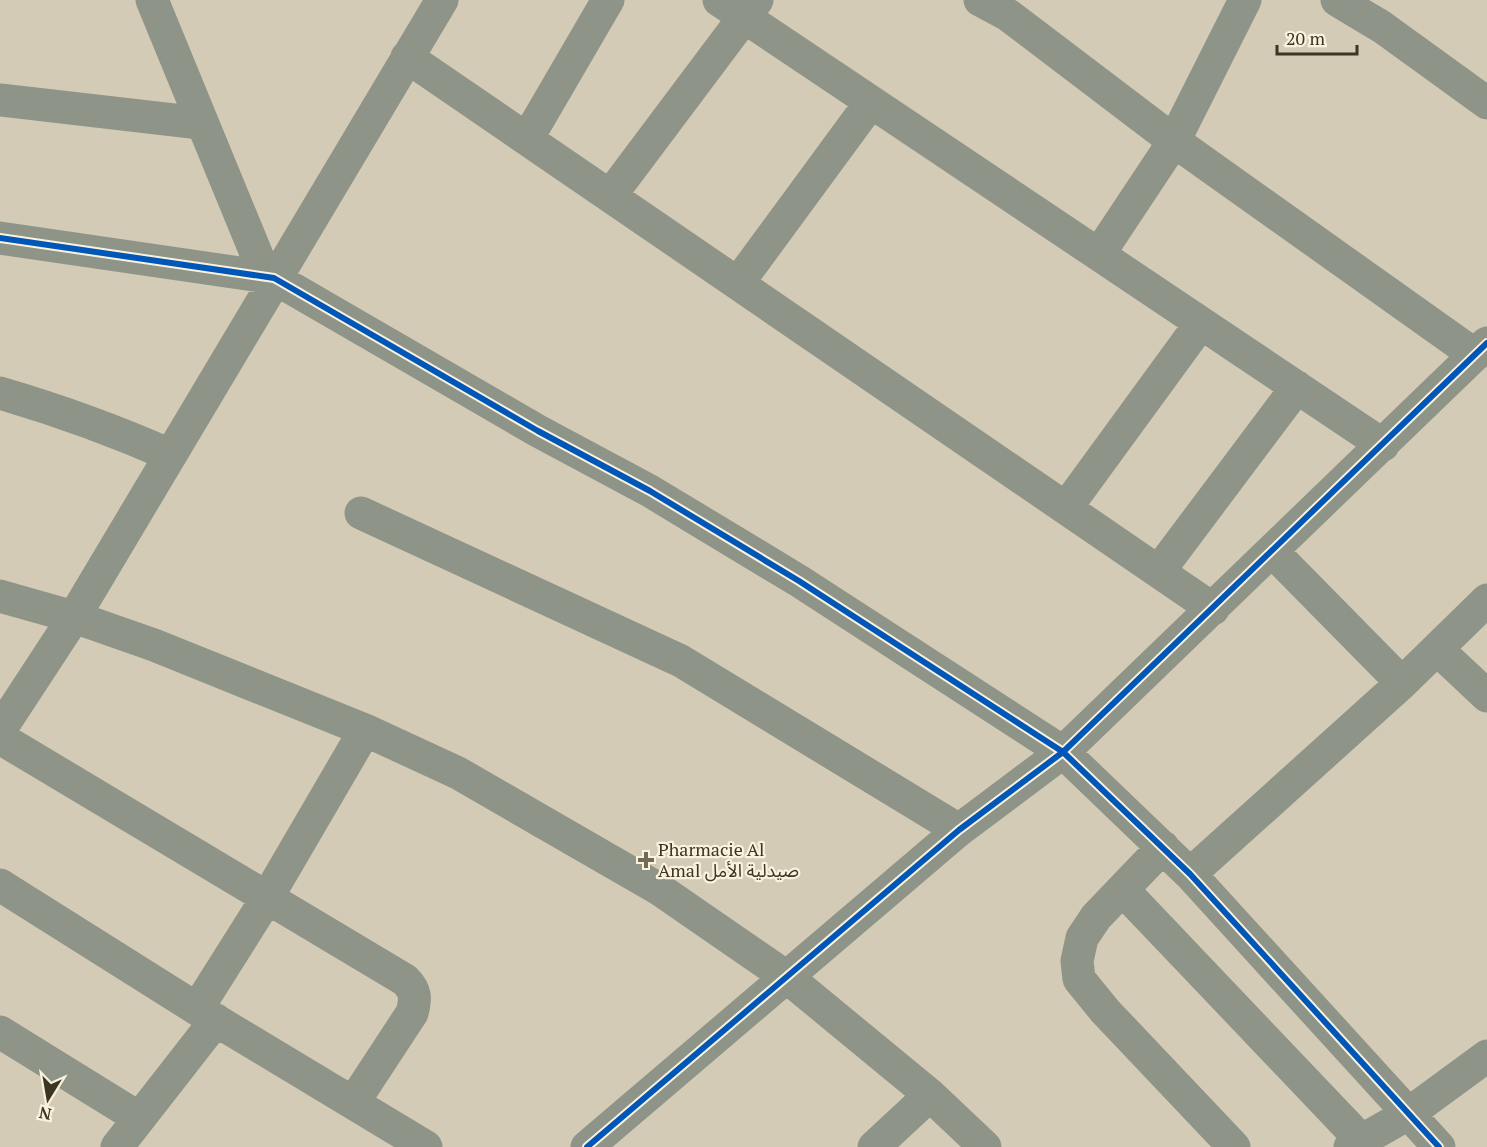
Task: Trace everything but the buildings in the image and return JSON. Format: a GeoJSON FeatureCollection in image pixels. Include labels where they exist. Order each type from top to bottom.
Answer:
{"type":"FeatureCollection","features":[{"type":"Feature","properties":{"kind":"street"},"geometry":{"type":"LineString","coordinates":[[152,0],[200,123],[270,277]]}},
{"type":"Feature","properties":{"kind":"street"},"geometry":{"type":"LineString","coordinates":[[0,729],[74,617],[170,455],[270,277],[442,0]]}},
{"type":"Feature","properties":{"kind":"street"},"geometry":{"type":"LineString","coordinates":[[527,139],[608,0]]}},
{"type":"Feature","properties":{"kind":"street"},"geometry":{"type":"LineString","coordinates":[[719,0],[751,9],[871,102],[1383,445]]}},
{"type":"Feature","properties":{"kind":"street"},"geometry":{"type":"LineString","coordinates":[[587,1147],[959,830],[1063,752],[1214,609],[1481,349],[1174,141],[1008,15],[980,0]]}},
{"type":"Feature","properties":{"kind":"street"},"geometry":{"type":"LineString","coordinates":[[1099,254],[1174,141],[1245,0]]}},
{"type":"Feature","properties":{"kind":"street"},"geometry":{"type":"LineString","coordinates":[[1337,0],[1382,27],[1487,103]]}},
{"type":"Feature","properties":{"kind":"street"},"geometry":{"type":"LineString","coordinates":[[610,196],[751,9]]}},
{"type":"Feature","properties":{"kind":"street"},"geometry":{"type":"LineString","coordinates":[[408,57],[1214,609]]}},
{"type":"Feature","properties":{"kind":"street"},"geometry":{"type":"LineString","coordinates":[[0,99],[200,123]]}},
{"type":"Feature","properties":{"kind":"street"},"geometry":{"type":"LineString","coordinates":[[738,283],[871,102]]}},
{"type":"Feature","properties":{"kind":"street"},"geometry":{"type":"LineString","coordinates":[[0,238],[270,277],[538,431],[650,490],[799,581],[1063,752],[1190,874],[1439,1147]]}},
{"type":"Feature","properties":{"kind":"street"},"geometry":{"type":"LineString","coordinates":[[1066,508],[1201,323]]}},
{"type":"Feature","properties":{"kind":"street"},"geometry":{"type":"LineString","coordinates":[[1159,571],[1297,387]]}},
{"type":"Feature","properties":{"kind":"street"},"geometry":{"type":"LineString","coordinates":[[0,393],[56,409],[122,433],[170,455]]}},
{"type":"Feature","properties":{"kind":"street"},"geometry":{"type":"LineString","coordinates":[[361,513],[681,661],[959,830]]}},
{"type":"Feature","properties":{"kind":"street"},"geometry":{"type":"LineString","coordinates":[[1272,551],[1402,683]]}},
{"type":"Feature","properties":{"kind":"street"},"geometry":{"type":"LineString","coordinates":[[0,597],[74,617],[216,670],[365,730],[458,773],[659,889],[788,978],[930,1095],[986,1147]]}},
{"type":"Feature","properties":{"kind":"street"},"geometry":{"type":"LineString","coordinates":[[1190,874],[1402,683],[1487,600]]}},
{"type":"Feature","properties":{"kind":"street"},"geometry":{"type":"LineString","coordinates":[[1437,649],[1487,696]]}},
{"type":"Feature","properties":{"kind":"street"},"geometry":{"type":"LineString","coordinates":[[117,1147],[139,1118],[207,1015],[267,898],[365,730]]}},
{"type":"Feature","properties":{"kind":"street"},"geometry":{"type":"LineString","coordinates":[[0,738],[405,980],[414,989],[416,999],[412,1013],[353,1103]]}},
{"type":"Feature","properties":{"kind":"street"},"geometry":{"type":"LineString","coordinates":[[1163,847],[1096,917],[1082,938],[1077,961],[1079,979],[1105,1011],[1234,1147]]}},
{"type":"Feature","properties":{"kind":"street"},"geometry":{"type":"LineString","coordinates":[[0,885],[207,1015],[426,1147]]}},
{"type":"Feature","properties":{"kind":"street"},"geometry":{"type":"LineString","coordinates":[[1123,890],[1355,1143],[1408,1114],[1484,1064]]}},
{"type":"Feature","properties":{"kind":"street"},"geometry":{"type":"LineString","coordinates":[[0,1032],[139,1118]]}},
{"type":"Feature","properties":{"kind":"street"},"geometry":{"type":"LineString","coordinates":[[874,1147],[930,1095]]}},
{"type":"Feature","properties":{"kind":"cycle path"},"geometry":{"type":"LineString","coordinates":[[0,238],[274,278],[538,431],[650,491],[799,581],[1063,752],[1190,874],[1439,1147]]}},
{"type":"Feature","properties":{"kind":"cycle path"},"geometry":{"type":"LineString","coordinates":[[587,1147],[959,830],[1063,752],[1487,343]]}},
{"type":"Feature","properties":{"kind":"place","name":"Pharmacie Al Amal صيدلية الأمل"},"geometry":{"type":"Point","coordinates":[646,860]}}]}
